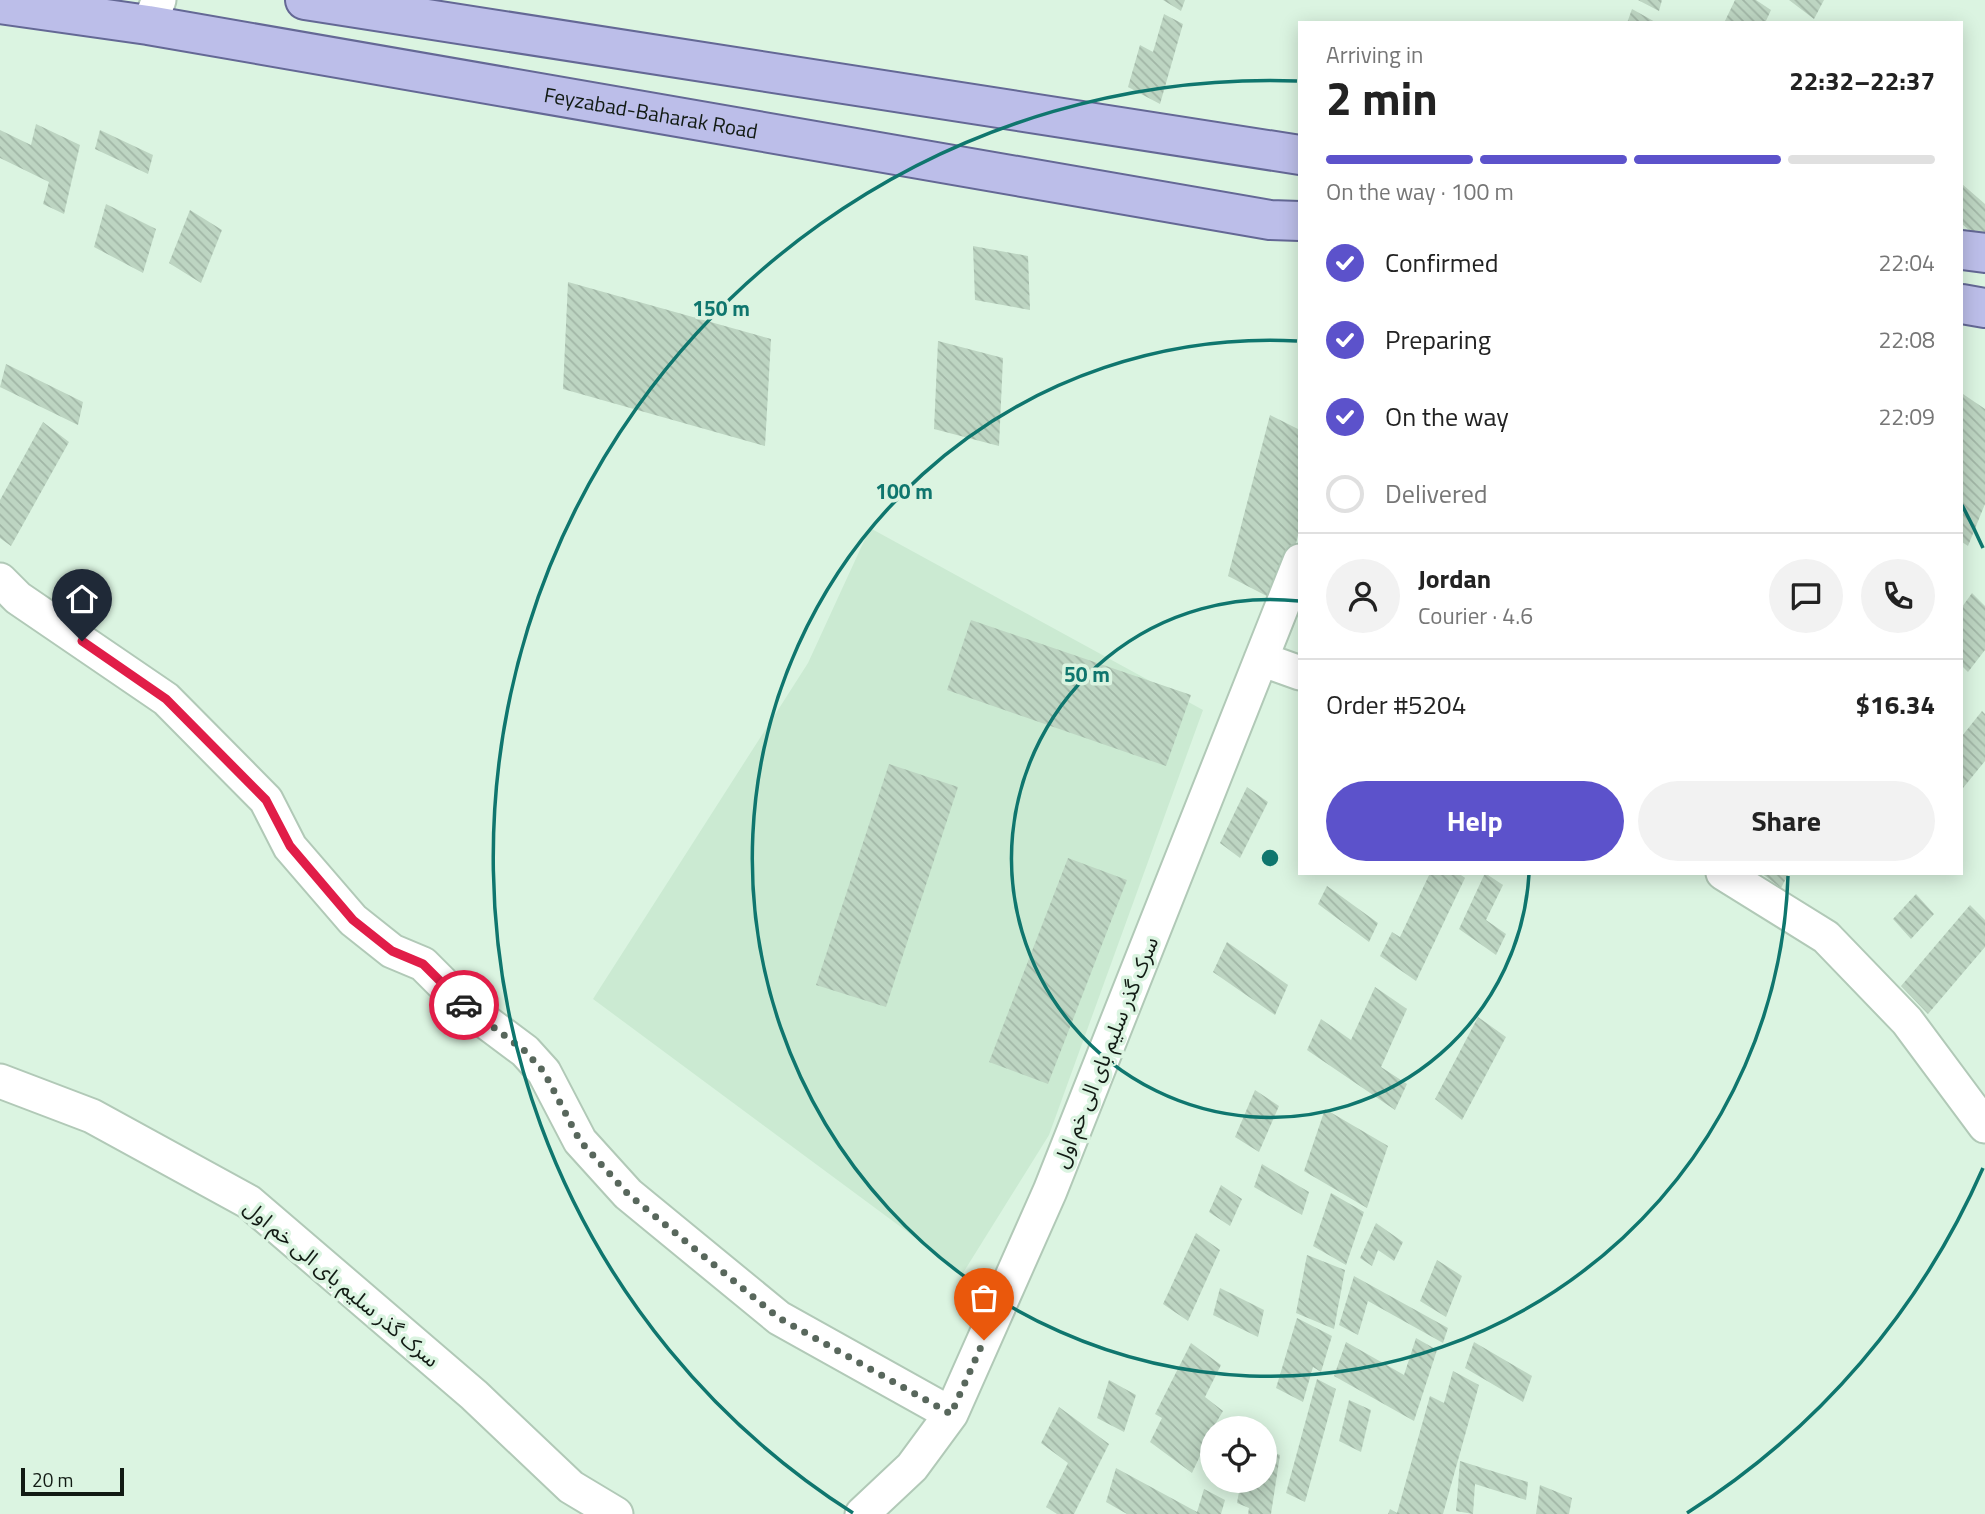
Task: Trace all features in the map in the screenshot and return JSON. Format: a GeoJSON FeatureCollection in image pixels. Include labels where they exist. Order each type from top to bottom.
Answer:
{"type":"FeatureCollection","features":[{"type":"Feature","properties":{"kind":"main road"},"geometry":{"type":"LineString","coordinates":[[305,0],[1298,155]]}},
{"type":"Feature","properties":{"kind":"main road","name":"Feyzabad-Baharak Road"},"geometry":{"type":"LineString","coordinates":[[0,4],[153,12],[1270,220],[1298,221]]}},
{"type":"Feature","properties":{"kind":"main road"},"geometry":{"type":"LineString","coordinates":[[1963,250],[1985,253]]}},
{"type":"Feature","properties":{"kind":"main road"},"geometry":{"type":"LineString","coordinates":[[1963,304],[1985,308]]}},
{"type":"Feature","properties":{"kind":"street","name":"سرک گذر سلیم بای الی خم اول"},"geometry":{"type":"LineString","coordinates":[[862,1514],[912,1467],[951,1414],[1050,1191],[1298,566]]}},
{"type":"Feature","properties":{"kind":"street"},"geometry":{"type":"LineString","coordinates":[[0,580],[18,598],[166,699],[266,800],[290,846],[353,920],[392,951],[423,964],[466,1007],[525,1051],[544,1072],[580,1141],[628,1194],[779,1318],[951,1414]]}},
{"type":"Feature","properties":{"kind":"street"},"geometry":{"type":"LineString","coordinates":[[1261,659],[1298,672]]}},
{"type":"Feature","properties":{"kind":"street"},"geometry":{"type":"LineString","coordinates":[[1726,875],[1826,937],[1907,1021],[1985,1126]]}},
{"type":"Feature","properties":{"kind":"street","name":"سرک گذر سلیم بای الی خم اول"},"geometry":{"type":"LineString","coordinates":[[0,1081],[92,1116],[248,1202],[474,1395],[571,1487],[616,1514]]}},
{"type":"Feature","properties":{"kind":"shaded area"},"geometry":{"type":"Polygon","coordinates":[[[870,528],[1203,710],[1049,1135],[963,1273],[593,999],[808,663],[870,528]]]}},
{"type":"Feature","properties":{"kind":"building"},"geometry":{"type":"Polygon","coordinates":[[[1163,0],[1185,0],[1181,11],[1163,0]]]}},
{"type":"Feature","properties":{"kind":"building"},"geometry":{"type":"Polygon","coordinates":[[[1638,0],[1662,0],[1659,11],[1638,0]]]}},
{"type":"Feature","properties":{"kind":"building"},"geometry":{"type":"Polygon","coordinates":[[[1735,0],[1756,0],[1771,10],[1766,21],[1725,21],[1735,0]]]}},
{"type":"Feature","properties":{"kind":"building"},"geometry":{"type":"Polygon","coordinates":[[[1789,0],[1824,0],[1814,19],[1789,0]]]}},
{"type":"Feature","properties":{"kind":"building"},"geometry":{"type":"Polygon","coordinates":[[[1632,9],[1653,21],[1628,21],[1632,9]]]}},
{"type":"Feature","properties":{"kind":"building"},"geometry":{"type":"Polygon","coordinates":[[[1164,14],[1183,24],[1160,104],[1128,87],[1140,45],[1153,52],[1164,14]]]}},
{"type":"Feature","properties":{"kind":"building"},"geometry":{"type":"Polygon","coordinates":[[[36,124],[80,145],[64,214],[43,204],[49,182],[0,158],[0,130],[31,145],[36,124]]]}},
{"type":"Feature","properties":{"kind":"building"},"geometry":{"type":"Polygon","coordinates":[[[100,130],[153,155],[148,174],[95,149],[100,130]]]}},
{"type":"Feature","properties":{"kind":"building"},"geometry":{"type":"Polygon","coordinates":[[[1963,185],[1985,204],[1985,244],[1963,225],[1963,185]]]}},
{"type":"Feature","properties":{"kind":"building"},"geometry":{"type":"Polygon","coordinates":[[[106,204],[156,229],[143,273],[94,247],[106,204]]]}},
{"type":"Feature","properties":{"kind":"building"},"geometry":{"type":"Polygon","coordinates":[[[190,210],[222,230],[201,283],[169,263],[190,210]]]}},
{"type":"Feature","properties":{"kind":"building"},"geometry":{"type":"Polygon","coordinates":[[[973,246],[1028,256],[1030,310],[975,300],[973,246]]]}},
{"type":"Feature","properties":{"kind":"building"},"geometry":{"type":"Polygon","coordinates":[[[568,282],[771,339],[765,446],[563,389],[568,282]]]}},
{"type":"Feature","properties":{"kind":"building"},"geometry":{"type":"Polygon","coordinates":[[[938,341],[1003,358],[999,446],[934,429],[938,341]]]}},
{"type":"Feature","properties":{"kind":"building"},"geometry":{"type":"Polygon","coordinates":[[[6,364],[83,402],[78,425],[0,387],[6,364]]]}},
{"type":"Feature","properties":{"kind":"building"},"geometry":{"type":"Polygon","coordinates":[[[1963,394],[1985,409],[1985,504],[1968,546],[1963,543],[1963,394]]]}},
{"type":"Feature","properties":{"kind":"building"},"geometry":{"type":"Polygon","coordinates":[[[1270,415],[1298,429],[1298,536],[1280,603],[1228,576],[1270,415]]]}},
{"type":"Feature","properties":{"kind":"building"},"geometry":{"type":"Polygon","coordinates":[[[43,422],[69,442],[11,546],[0,538],[0,500],[43,422]]]}},
{"type":"Feature","properties":{"kind":"building"},"geometry":{"type":"Polygon","coordinates":[[[1972,593],[1985,606],[1985,650],[1968,672],[1963,667],[1963,606],[1972,593]]]}},
{"type":"Feature","properties":{"kind":"building"},"geometry":{"type":"Polygon","coordinates":[[[971,620],[1191,695],[1166,766],[947,690],[971,620]]]}},
{"type":"Feature","properties":{"kind":"building"},"geometry":{"type":"Polygon","coordinates":[[[1982,711],[1985,714],[1985,761],[1963,788],[1963,735],[1982,711]]]}},
{"type":"Feature","properties":{"kind":"building"},"geometry":{"type":"Polygon","coordinates":[[[889,764],[958,787],[886,1007],[816,985],[889,764]]]}},
{"type":"Feature","properties":{"kind":"building"},"geometry":{"type":"Polygon","coordinates":[[[1247,787],[1268,802],[1240,858],[1220,843],[1247,787]]]}},
{"type":"Feature","properties":{"kind":"building"},"geometry":{"type":"Polygon","coordinates":[[[1068,858],[1127,880],[1048,1084],[989,1062],[1068,858]]]}},
{"type":"Feature","properties":{"kind":"building"},"geometry":{"type":"Polygon","coordinates":[[[1429,875],[1461,875],[1465,878],[1416,981],[1380,956],[1392,932],[1400,937],[1429,875]]]}},
{"type":"Feature","properties":{"kind":"building"},"geometry":{"type":"Polygon","coordinates":[[[1484,875],[1503,885],[1486,920],[1506,934],[1496,955],[1459,929],[1484,875]]]}},
{"type":"Feature","properties":{"kind":"building"},"geometry":{"type":"Polygon","coordinates":[[[1764,875],[1788,875],[1781,888],[1764,875]]]}},
{"type":"Feature","properties":{"kind":"building"},"geometry":{"type":"Polygon","coordinates":[[[1327,886],[1378,923],[1369,942],[1318,904],[1327,886]]]}},
{"type":"Feature","properties":{"kind":"building"},"geometry":{"type":"Polygon","coordinates":[[[1916,894],[1934,914],[1911,939],[1893,919],[1916,894]]]}},
{"type":"Feature","properties":{"kind":"building"},"geometry":{"type":"Polygon","coordinates":[[[1970,905],[1985,920],[1985,947],[1928,1014],[1901,986],[1970,905]]]}},
{"type":"Feature","properties":{"kind":"building"},"geometry":{"type":"Polygon","coordinates":[[[1227,942],[1288,985],[1275,1015],[1213,972],[1227,942]]]}},
{"type":"Feature","properties":{"kind":"building"},"geometry":{"type":"Polygon","coordinates":[[[1375,987],[1407,1009],[1381,1067],[1407,1084],[1395,1110],[1307,1050],[1321,1019],[1351,1040],[1375,987]]]}},
{"type":"Feature","properties":{"kind":"building"},"geometry":{"type":"Polygon","coordinates":[[[1478,1017],[1506,1037],[1462,1120],[1435,1099],[1478,1017]]]}},
{"type":"Feature","properties":{"kind":"building"},"geometry":{"type":"Polygon","coordinates":[[[1255,1090],[1279,1106],[1259,1152],[1235,1137],[1255,1090]]]}},
{"type":"Feature","properties":{"kind":"building"},"geometry":{"type":"Polygon","coordinates":[[[1325,1109],[1388,1146],[1367,1208],[1304,1171],[1325,1109]]]}},
{"type":"Feature","properties":{"kind":"building"},"geometry":{"type":"Polygon","coordinates":[[[1262,1164],[1309,1192],[1302,1215],[1254,1187],[1262,1164]]]}},
{"type":"Feature","properties":{"kind":"building"},"geometry":{"type":"Polygon","coordinates":[[[1221,1185],[1242,1199],[1230,1226],[1209,1212],[1221,1185]]]}},
{"type":"Feature","properties":{"kind":"building"},"geometry":{"type":"Polygon","coordinates":[[[1331,1193],[1364,1212],[1346,1265],[1313,1246],[1331,1193]]]}},
{"type":"Feature","properties":{"kind":"building"},"geometry":{"type":"Polygon","coordinates":[[[1376,1223],[1403,1242],[1394,1261],[1378,1250],[1372,1266],[1360,1258],[1376,1223]]]}},
{"type":"Feature","properties":{"kind":"building"},"geometry":{"type":"Polygon","coordinates":[[[1196,1233],[1220,1250],[1188,1321],[1163,1304],[1196,1233]]]}},
{"type":"Feature","properties":{"kind":"building"},"geometry":{"type":"Polygon","coordinates":[[[1307,1255],[1345,1270],[1334,1329],[1296,1313],[1307,1255]]]}},
{"type":"Feature","properties":{"kind":"building"},"geometry":{"type":"Polygon","coordinates":[[[1437,1260],[1462,1276],[1446,1317],[1420,1301],[1437,1260]]]}},
{"type":"Feature","properties":{"kind":"building"},"geometry":{"type":"Polygon","coordinates":[[[1354,1276],[1448,1328],[1443,1343],[1368,1301],[1358,1335],[1339,1325],[1354,1276]]]}},
{"type":"Feature","properties":{"kind":"building"},"geometry":{"type":"Polygon","coordinates":[[[1220,1288],[1264,1310],[1258,1337],[1213,1315],[1220,1288]]]}},
{"type":"Feature","properties":{"kind":"building"},"geometry":{"type":"Polygon","coordinates":[[[1297,1318],[1332,1336],[1321,1372],[1313,1367],[1303,1402],[1276,1388],[1297,1318]]]}},
{"type":"Feature","properties":{"kind":"building"},"geometry":{"type":"Polygon","coordinates":[[[1416,1338],[1437,1350],[1414,1421],[1334,1376],[1346,1342],[1404,1375],[1416,1338]]]}},
{"type":"Feature","properties":{"kind":"building"},"geometry":{"type":"Polygon","coordinates":[[[1474,1342],[1532,1376],[1523,1402],[1465,1368],[1474,1342]]]}},
{"type":"Feature","properties":{"kind":"building"},"geometry":{"type":"Polygon","coordinates":[[[1191,1343],[1221,1365],[1205,1397],[1223,1411],[1220,1416],[1200,1416],[1200,1456],[1192,1473],[1150,1442],[1162,1418],[1155,1414],[1191,1343]]]}},
{"type":"Feature","properties":{"kind":"building"},"geometry":{"type":"Polygon","coordinates":[[[1453,1371],[1479,1385],[1443,1514],[1388,1514],[1390,1509],[1397,1513],[1430,1396],[1444,1403],[1453,1371]]]}},
{"type":"Feature","properties":{"kind":"building"},"geometry":{"type":"Polygon","coordinates":[[[1317,1379],[1336,1389],[1305,1502],[1286,1493],[1317,1379]]]}},
{"type":"Feature","properties":{"kind":"building"},"geometry":{"type":"Polygon","coordinates":[[[1109,1380],[1136,1395],[1124,1432],[1097,1418],[1109,1380]]]}},
{"type":"Feature","properties":{"kind":"building"},"geometry":{"type":"Polygon","coordinates":[[[1349,1400],[1371,1410],[1361,1452],[1339,1441],[1349,1400]]]}},
{"type":"Feature","properties":{"kind":"building"},"geometry":{"type":"Polygon","coordinates":[[[1059,1407],[1109,1444],[1074,1514],[1057,1514],[1046,1507],[1068,1463],[1041,1443],[1059,1407]]]}},
{"type":"Feature","properties":{"kind":"building"},"geometry":{"type":"Polygon","coordinates":[[[1277,1454],[1280,1455],[1277,1475],[1277,1454]]]}},
{"type":"Feature","properties":{"kind":"building"},"geometry":{"type":"Polygon","coordinates":[[[1460,1461],[1528,1482],[1526,1500],[1475,1484],[1473,1514],[1456,1511],[1460,1461]]]}},
{"type":"Feature","properties":{"kind":"building"},"geometry":{"type":"Polygon","coordinates":[[[1116,1468],[1197,1512],[1203,1493],[1212,1493],[1225,1500],[1221,1514],[1127,1514],[1106,1502],[1116,1468]]]}},
{"type":"Feature","properties":{"kind":"building"},"geometry":{"type":"Polygon","coordinates":[[[1540,1485],[1572,1498],[1569,1514],[1536,1514],[1540,1485]]]}},
{"type":"Feature","properties":{"kind":"building"},"geometry":{"type":"Polygon","coordinates":[[[1239,1493],[1274,1493],[1271,1514],[1248,1514],[1249,1508],[1237,1503],[1239,1493]]]}},
{"type":"Feature","properties":{"kind":"way so far"},"geometry":{"type":"LineString","coordinates":[[464,1005],[525,1051],[544,1072],[580,1141],[628,1194],[779,1318],[951,1414],[984,1340]]}},
{"type":"Feature","properties":{"kind":"route"},"geometry":{"type":"LineString","coordinates":[[82,641],[166,699],[266,800],[290,846],[353,920],[392,951],[423,964],[464,1005]]}}]}
